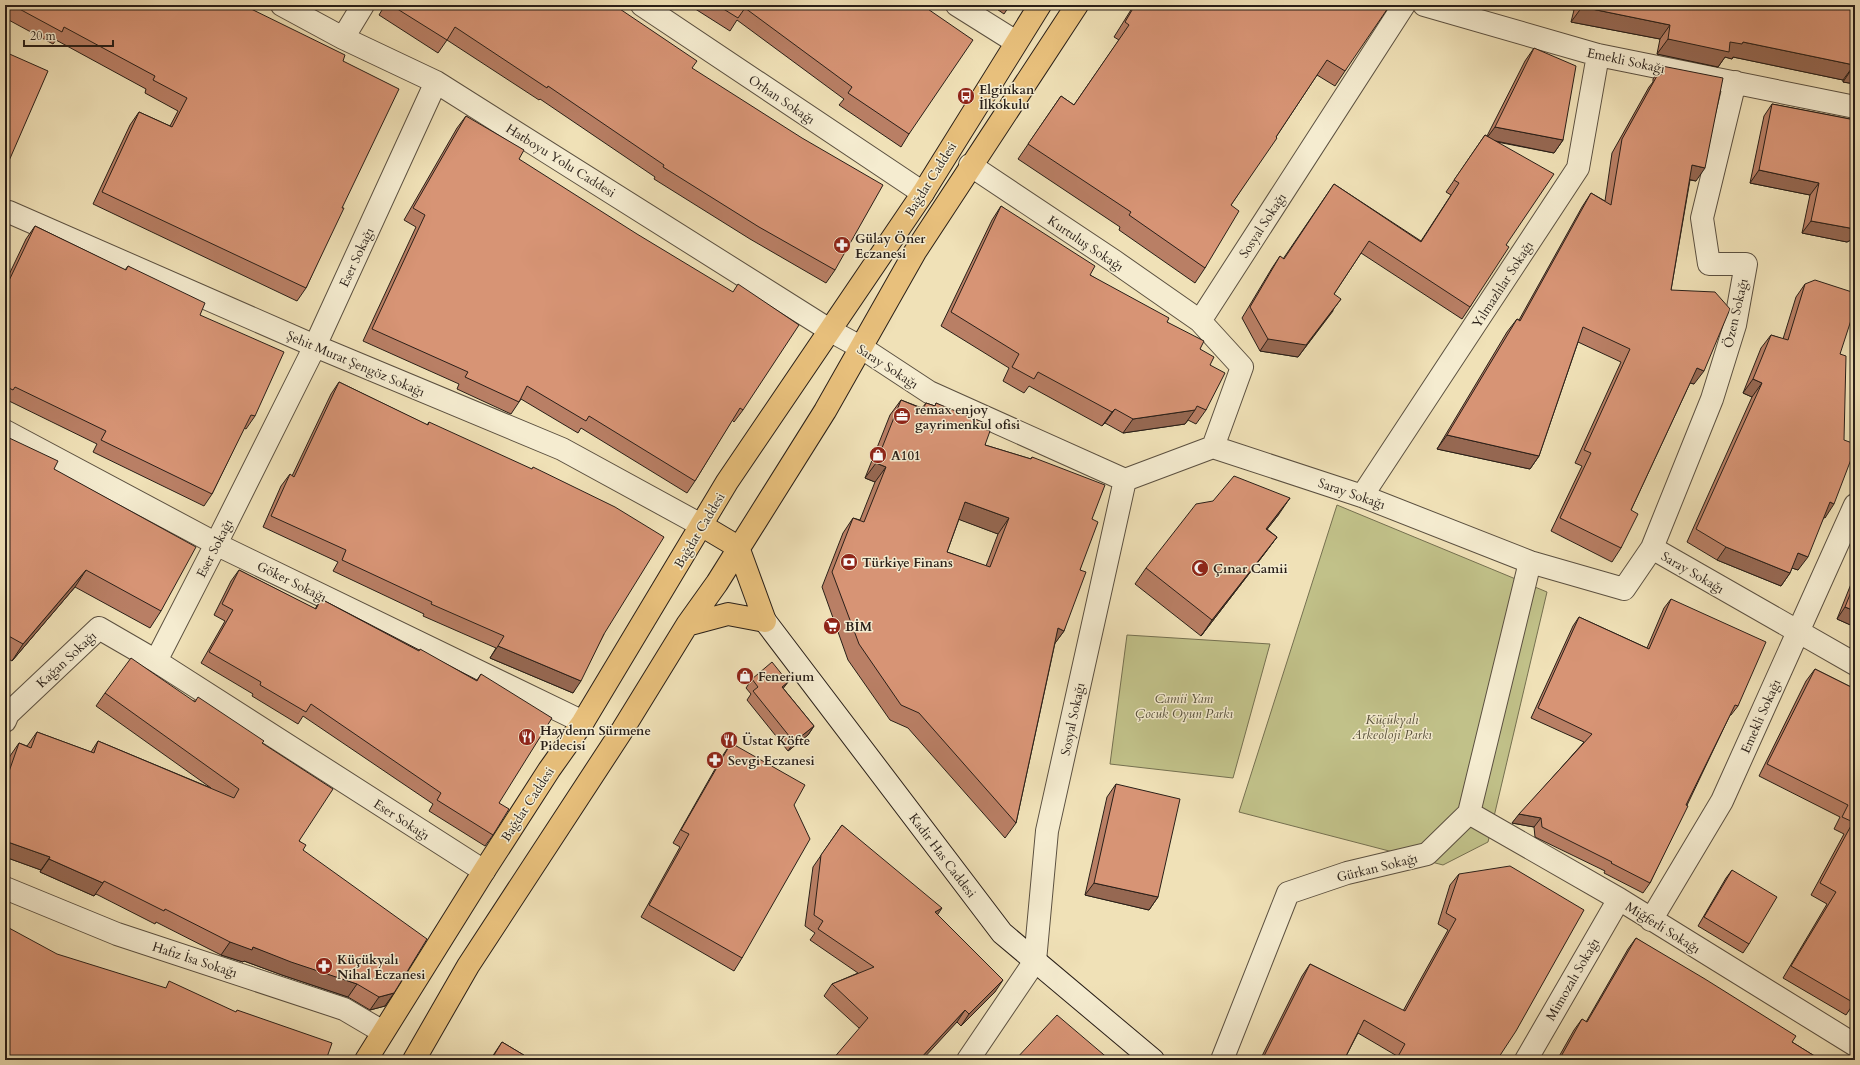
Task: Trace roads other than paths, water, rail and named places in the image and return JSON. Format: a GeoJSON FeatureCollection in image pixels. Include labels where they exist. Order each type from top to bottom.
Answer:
{"type":"FeatureCollection","features":[{"type":"Feature","properties":{"kind":"main road","name":"Bağdat Caddesi"},"geometry":{"type":"LineString","coordinates":[[366,1060],[484,871],[549,770],[583,722],[727,482],[831,331],[923,193],[1040,5]]}},
{"type":"Feature","properties":{"kind":"main road","name":"Bağdat Caddesi"},"geometry":{"type":"LineString","coordinates":[[414,1060],[468,966],[623,729],[687,625],[717,583],[738,547],[825,411],[862,348],[914,252],[1077,5]]}},
{"type":"Feature","properties":{"kind":"main road"},"geometry":{"type":"LineString","coordinates":[[701,525],[738,547],[764,621]]}},
{"type":"Feature","properties":{"kind":"main road"},"geometry":{"type":"LineString","coordinates":[[687,625],[728,614],[764,621]]}},
{"type":"Feature","properties":{"kind":"street","name":"Hatboyu Yolu Caddesi"},"geometry":{"type":"LineString","coordinates":[[282,5],[343,38],[436,82],[831,331]]}},
{"type":"Feature","properties":{"kind":"street"},"geometry":{"type":"LineString","coordinates":[[343,38],[363,5]]}},
{"type":"Feature","properties":{"kind":"street","name":"Orhan Sokağı"},"geometry":{"type":"LineString","coordinates":[[642,5],[923,193]]}},
{"type":"Feature","properties":{"kind":"street"},"geometry":{"type":"LineString","coordinates":[[957,5],[1016,42]]}},
{"type":"Feature","properties":{"kind":"street","name":"Sosyal Sokağı"},"geometry":{"type":"LineString","coordinates":[[1200,321],[1404,5]]}},
{"type":"Feature","properties":{"kind":"street","name":"Emekli Sokağı"},"geometry":{"type":"LineString","coordinates":[[1424,5],[1598,55],[1855,107]]}},
{"type":"Feature","properties":{"kind":"street","name":"Yılmazlılar Sokağı"},"geometry":{"type":"LineString","coordinates":[[1362,496],[1578,168],[1598,55]]}},
{"type":"Feature","properties":{"kind":"street","name":"Eser Sokağı"},"geometry":{"type":"LineString","coordinates":[[436,82],[315,346],[156,660],[484,871]]}},
{"type":"Feature","properties":{"kind":"street","name":"Özen Sokağı"},"geometry":{"type":"LineString","coordinates":[[1652,548],[1712,399],[1735,325],[1738,310],[1746,264],[1709,264],[1702,218],[1735,82]]}},
{"type":"Feature","properties":{"kind":"street","name":"Kurtuluş Sokağı"},"geometry":{"type":"LineString","coordinates":[[970,165],[1200,321]]}},
{"type":"Feature","properties":{"kind":"street","name":"Şehit Murat Şengöz Sokağı"},"geometry":{"type":"LineString","coordinates":[[6,215],[562,449],[701,525]]}},
{"type":"Feature","properties":{"kind":"street"},"geometry":{"type":"LineString","coordinates":[[1125,480],[1213,447],[1242,367],[1200,321]]}},
{"type":"Feature","properties":{"kind":"street","name":"Saray Sokağı"},"geometry":{"type":"LineString","coordinates":[[831,331],[862,348],[929,392],[1125,480]]}},
{"type":"Feature","properties":{"kind":"street","name":"Göker Sokağı"},"geometry":{"type":"LineString","coordinates":[[5,431],[216,544],[583,722]]}},
{"type":"Feature","properties":{"kind":"street","name":"Saray Sokağı"},"geometry":{"type":"LineString","coordinates":[[1213,447],[1362,496],[1530,562],[1624,589],[1652,548],[1855,664]]}},
{"type":"Feature","properties":{"kind":"street","name":"Sosyal Sokağı"},"geometry":{"type":"LineString","coordinates":[[1035,961],[1047,831],[1125,480]]}},
{"type":"Feature","properties":{"kind":"street","name":"Emekli Sokağı"},"geometry":{"type":"LineString","coordinates":[[1652,920],[1722,801],[1855,505]]}},
{"type":"Feature","properties":{"kind":"street"},"geometry":{"type":"LineString","coordinates":[[1469,813],[1530,562]]}},
{"type":"Feature","properties":{"kind":"street","name":"Kadir Has Caddesi"},"geometry":{"type":"LineString","coordinates":[[764,621],[1002,933],[1153,1060]]}},
{"type":"Feature","properties":{"kind":"street","name":"Kağan Sokağı"},"geometry":{"type":"LineString","coordinates":[[5,721],[8,714],[99,628],[156,660]]}},
{"type":"Feature","properties":{"kind":"street","name":"Miğferli Sokağı"},"geometry":{"type":"LineString","coordinates":[[1469,813],[1619,899],[1855,1045]]}},
{"type":"Feature","properties":{"kind":"street","name":"Gürkan Sokağı"},"geometry":{"type":"LineString","coordinates":[[1222,1060],[1288,893],[1347,874],[1428,854],[1469,813]]}},
{"type":"Feature","properties":{"kind":"street","name":"Hafız İsa Sokağı"},"geometry":{"type":"LineString","coordinates":[[5,888],[117,934],[344,1009],[383,1032]]}},
{"type":"Feature","properties":{"kind":"street","name":"Mimozalı Sokağı"},"geometry":{"type":"LineString","coordinates":[[1526,1060],[1619,899]]}},
{"type":"Feature","properties":{"kind":"street"},"geometry":{"type":"LineString","coordinates":[[968,1060],[1035,961]]}},
{"type":"Feature","properties":{"kind":"place","name":"Elginkan İlkokulu"},"geometry":{"type":"Point","coordinates":[966,96]}},
{"type":"Feature","properties":{"kind":"place","name":"Gülay Öner Eczanesi"},"geometry":{"type":"Point","coordinates":[842,245]}},
{"type":"Feature","properties":{"kind":"place","name":"remax enjoy gayrimenkul ofisi"},"geometry":{"type":"Point","coordinates":[902,416]}},
{"type":"Feature","properties":{"kind":"place","name":"A101"},"geometry":{"type":"Point","coordinates":[878,455]}},
{"type":"Feature","properties":{"kind":"place","name":"Türkiye Finans"},"geometry":{"type":"Point","coordinates":[849,562]}},
{"type":"Feature","properties":{"kind":"place","name":"Çınar Camii"},"geometry":{"type":"Point","coordinates":[1200,568]}},
{"type":"Feature","properties":{"kind":"place","name":"BİM"},"geometry":{"type":"Point","coordinates":[832,626]}},
{"type":"Feature","properties":{"kind":"place","name":"Fenerium"},"geometry":{"type":"Point","coordinates":[745,676]}},
{"type":"Feature","properties":{"kind":"place","name":"Haydenn Sürmene Pidecisi"},"geometry":{"type":"Point","coordinates":[527,737]}},
{"type":"Feature","properties":{"kind":"place","name":"Üstat Köfte"},"geometry":{"type":"Point","coordinates":[729,740]}},
{"type":"Feature","properties":{"kind":"place","name":"Sevgi Eczanesi"},"geometry":{"type":"Point","coordinates":[715,760]}},
{"type":"Feature","properties":{"kind":"place","name":"Küçükyalı Nihal Eczanesi"},"geometry":{"type":"Point","coordinates":[324,966]}},
{"type":"Feature","properties":{"kind":"park label","name":"Camii Yanı Çocuk Oyun Parkı"},"geometry":{"type":"Point","coordinates":[1184,706]}},
{"type":"Feature","properties":{"kind":"park label","name":"Küçükyalı Arkeoloji Parkı"},"geometry":{"type":"Point","coordinates":[1392,726]}}]}
